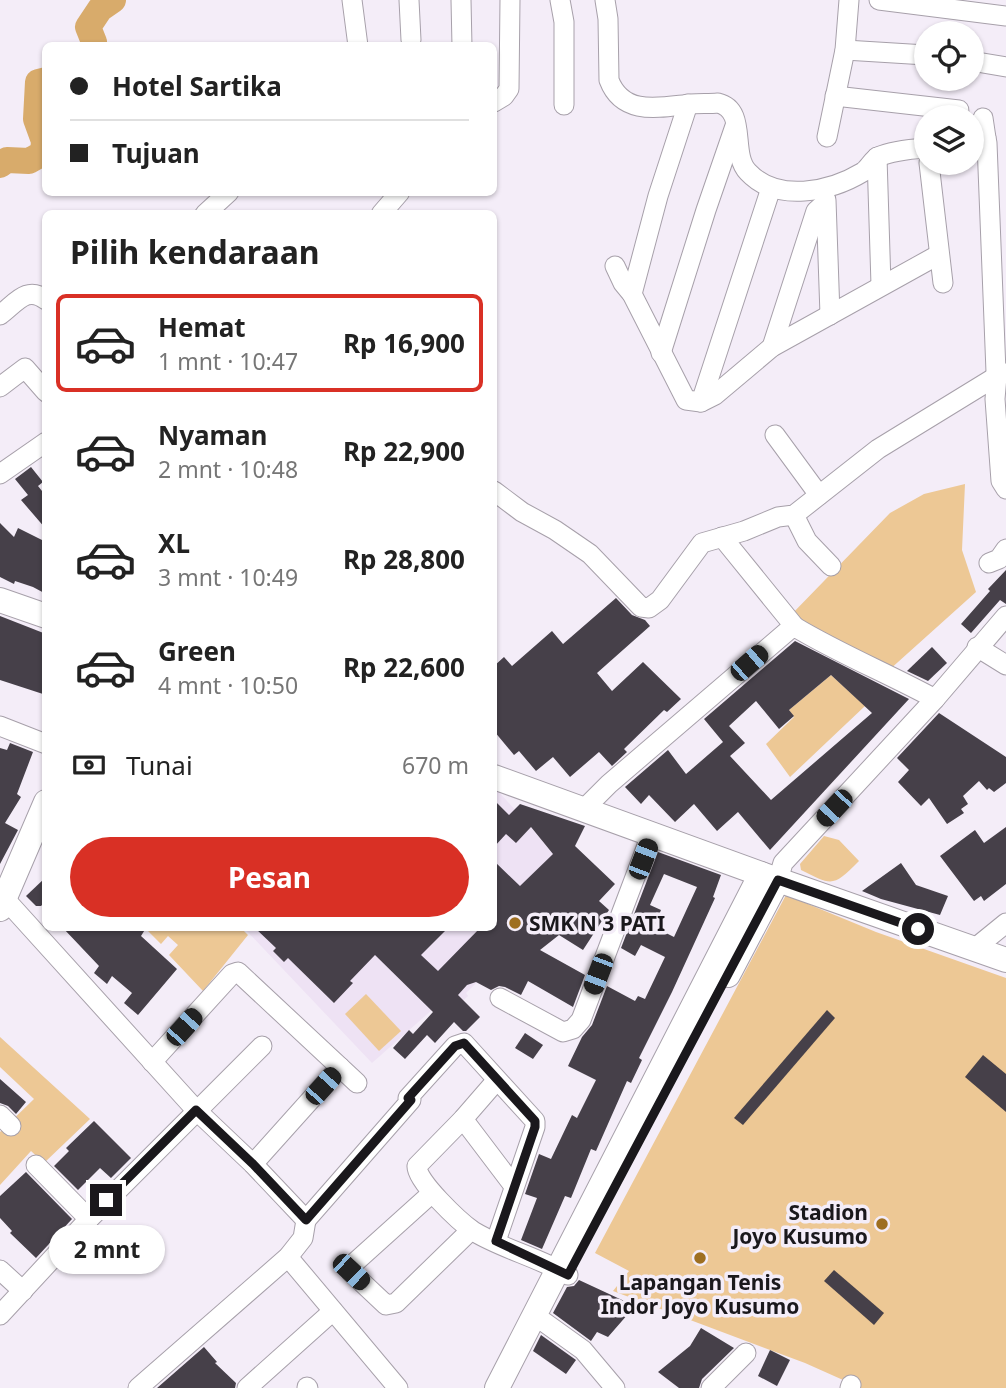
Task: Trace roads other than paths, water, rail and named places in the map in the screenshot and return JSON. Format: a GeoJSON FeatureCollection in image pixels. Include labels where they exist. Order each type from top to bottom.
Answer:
{"type":"FeatureCollection","features":[{"type":"Feature","properties":{"kind":"main road"},"geometry":{"type":"LineString","coordinates":[[0,600],[42,615]]}},
{"type":"Feature","properties":{"kind":"main road"},"geometry":{"type":"LineString","coordinates":[[497,778],[651,835],[774,872],[1006,960]]}},
{"type":"Feature","properties":{"kind":"main road"},"geometry":{"type":"LineString","coordinates":[[2,904],[42,811]]}},
{"type":"Feature","properties":{"kind":"main road"},"geometry":{"type":"LineString","coordinates":[[496,1388],[562,1272],[774,872]]}},
{"type":"Feature","properties":{"kind":"main road"},"geometry":{"type":"LineString","coordinates":[[509,1388],[544,1322],[562,1272]]}},
{"type":"Feature","properties":{"kind":"street"},"geometry":{"type":"LineString","coordinates":[[352,0],[357,42]]}},
{"type":"Feature","properties":{"kind":"street"},"geometry":{"type":"LineString","coordinates":[[409,0],[411,40]]}},
{"type":"Feature","properties":{"kind":"street"},"geometry":{"type":"LineString","coordinates":[[461,0],[462,42]]}},
{"type":"Feature","properties":{"kind":"street"},"geometry":{"type":"LineString","coordinates":[[497,100],[509,89],[510,0]]}},
{"type":"Feature","properties":{"kind":"street"},"geometry":{"type":"LineString","coordinates":[[561,0],[564,22],[564,105]]}},
{"type":"Feature","properties":{"kind":"street"},"geometry":{"type":"LineString","coordinates":[[827,136],[845,50],[849,0]]}},
{"type":"Feature","properties":{"kind":"street"},"geometry":{"type":"LineString","coordinates":[[879,0],[960,4],[1006,16]]}},
{"type":"Feature","properties":{"kind":"street"},"geometry":{"type":"LineString","coordinates":[[606,1],[608,72],[612,88],[621,99],[640,108],[657,109],[688,104],[725,104],[734,116],[744,169],[758,182],[771,188],[828,194]]}},
{"type":"Feature","properties":{"kind":"street"},"geometry":{"type":"LineString","coordinates":[[845,50],[914,54]]}},
{"type":"Feature","properties":{"kind":"street"},"geometry":{"type":"LineString","coordinates":[[984,63],[1006,67]]}},
{"type":"Feature","properties":{"kind":"street"},"geometry":{"type":"LineString","coordinates":[[835,96],[915,105]]}},
{"type":"Feature","properties":{"kind":"street"},"geometry":{"type":"LineString","coordinates":[[632,293],[658,195],[688,104]]}},
{"type":"Feature","properties":{"kind":"street"},"geometry":{"type":"LineString","coordinates":[[661,353],[735,125]]}},
{"type":"Feature","properties":{"kind":"street"},"geometry":{"type":"LineString","coordinates":[[772,347],[816,211],[828,194],[864,171],[877,157],[914,150]]}},
{"type":"Feature","properties":{"kind":"street"},"geometry":{"type":"LineString","coordinates":[[984,151],[989,164],[1002,374],[995,399],[1001,481],[1006,489]]}},
{"type":"Feature","properties":{"kind":"street"},"geometry":{"type":"LineString","coordinates":[[877,157],[881,285]]}},
{"type":"Feature","properties":{"kind":"street"},"geometry":{"type":"LineString","coordinates":[[930,175],[943,283]]}},
{"type":"Feature","properties":{"kind":"street"},"geometry":{"type":"LineString","coordinates":[[701,402],[771,188]]}},
{"type":"Feature","properties":{"kind":"street"},"geometry":{"type":"LineString","coordinates":[[828,194],[830,315]]}},
{"type":"Feature","properties":{"kind":"street"},"geometry":{"type":"LineString","coordinates":[[209,210],[225,196]]}},
{"type":"Feature","properties":{"kind":"street"},"geometry":{"type":"LineString","coordinates":[[384,210],[397,196]]}},
{"type":"Feature","properties":{"kind":"street"},"geometry":{"type":"LineString","coordinates":[[615,266],[623,283],[632,293],[686,400],[701,402],[715,395],[772,347],[938,256]]}},
{"type":"Feature","properties":{"kind":"street"},"geometry":{"type":"LineString","coordinates":[[0,315],[28,293],[36,293],[42,297]]}},
{"type":"Feature","properties":{"kind":"street"},"geometry":{"type":"LineString","coordinates":[[0,387],[25,368],[42,387]]}},
{"type":"Feature","properties":{"kind":"street"},"geometry":{"type":"LineString","coordinates":[[498,501],[590,554],[640,607],[649,608],[660,600],[702,543],[744,531],[778,517],[794,515],[889,442],[1002,374]]}},
{"type":"Feature","properties":{"kind":"street"},"geometry":{"type":"LineString","coordinates":[[775,435],[819,495]]}},
{"type":"Feature","properties":{"kind":"street"},"geometry":{"type":"LineString","coordinates":[[0,474],[42,445]]}},
{"type":"Feature","properties":{"kind":"street"},"geometry":{"type":"LineString","coordinates":[[794,515],[807,541],[831,566]]}},
{"type":"Feature","properties":{"kind":"street"},"geometry":{"type":"LineString","coordinates":[[722,537],[795,627],[831,648],[935,699]]}},
{"type":"Feature","properties":{"kind":"street"},"geometry":{"type":"LineString","coordinates":[[989,564],[999,559],[1006,549]]}},
{"type":"Feature","properties":{"kind":"street"},"geometry":{"type":"LineString","coordinates":[[774,872],[935,699],[1006,617]]}},
{"type":"Feature","properties":{"kind":"street"},"geometry":{"type":"LineString","coordinates":[[583,810],[609,784],[795,627]]}},
{"type":"Feature","properties":{"kind":"street"},"geometry":{"type":"LineString","coordinates":[[977,648],[1006,665]]}},
{"type":"Feature","properties":{"kind":"street"},"geometry":{"type":"LineString","coordinates":[[0,726],[42,742]]}},
{"type":"Feature","properties":{"kind":"street"},"geometry":{"type":"LineString","coordinates":[[500,998],[563,1032],[573,1029],[581,1020],[651,835]]}},
{"type":"Feature","properties":{"kind":"street"},"geometry":{"type":"LineString","coordinates":[[2,904],[196,1110],[253,1164],[306,1220]]}},
{"type":"Feature","properties":{"kind":"street"},"geometry":{"type":"LineString","coordinates":[[974,948],[1006,923]]}},
{"type":"Feature","properties":{"kind":"street"},"geometry":{"type":"LineString","coordinates":[[152,1062],[232,974],[238,972],[358,1083]]}},
{"type":"Feature","properties":{"kind":"street"},"geometry":{"type":"LineString","coordinates":[[138,1388],[288,1256],[303,1238],[306,1220],[411,1100],[408,1098],[455,1046],[464,1043],[535,1121],[496,1241]]}},
{"type":"Feature","properties":{"kind":"street"},"geometry":{"type":"LineString","coordinates":[[0,1315],[89,1219],[262,1046]]}},
{"type":"Feature","properties":{"kind":"street"},"geometry":{"type":"LineString","coordinates":[[253,1164],[340,1067]]}},
{"type":"Feature","properties":{"kind":"street"},"geometry":{"type":"LineString","coordinates":[[496,1081],[416,1166],[416,1173],[432,1193],[471,1230],[562,1272]]}},
{"type":"Feature","properties":{"kind":"street"},"geometry":{"type":"LineString","coordinates":[[463,1119],[513,1185]]}},
{"type":"Feature","properties":{"kind":"street"},"geometry":{"type":"LineString","coordinates":[[36,1165],[89,1219]]}},
{"type":"Feature","properties":{"kind":"street"},"geometry":{"type":"LineString","coordinates":[[432,1193],[352,1265],[351,1272],[360,1281],[386,1305],[396,1303],[471,1230]]}},
{"type":"Feature","properties":{"kind":"street"},"geometry":{"type":"LineString","coordinates":[[288,1256],[390,1385]]}},
{"type":"Feature","properties":{"kind":"street"},"geometry":{"type":"LineString","coordinates":[[0,1270],[23,1291]]}},
{"type":"Feature","properties":{"kind":"street"},"geometry":{"type":"LineString","coordinates":[[247,1388],[333,1311]]}},
{"type":"Feature","properties":{"kind":"street"},"geometry":{"type":"LineString","coordinates":[[544,1322],[583,1350],[615,1388]]}},
{"type":"Feature","properties":{"kind":"street"},"geometry":{"type":"LineString","coordinates":[[711,1388],[746,1353]]}},
{"type":"Feature","properties":{"kind":"waterway"},"geometry":{"type":"LineString","coordinates":[[94,42],[88,27],[100,9],[113,0]]}},
{"type":"Feature","properties":{"kind":"waterway"},"geometry":{"type":"LineString","coordinates":[[42,81],[38,82],[36,119],[42,136]]}},
{"type":"Feature","properties":{"kind":"waterway"},"geometry":{"type":"LineString","coordinates":[[0,165],[7,160],[29,161],[42,154]]}},
{"type":"Feature","properties":{"kind":"place","name":"SMK N 3 PATI"},"geometry":{"type":"Point","coordinates":[515,923]}},
{"type":"Feature","properties":{"kind":"place","name":"Stadion Joyo Kusumo"},"geometry":{"type":"Point","coordinates":[882,1224]}},
{"type":"Feature","properties":{"kind":"place","name":"Lapangan Tenis Indor Joyo Kusumo"},"geometry":{"type":"Point","coordinates":[700,1258]}}]}
